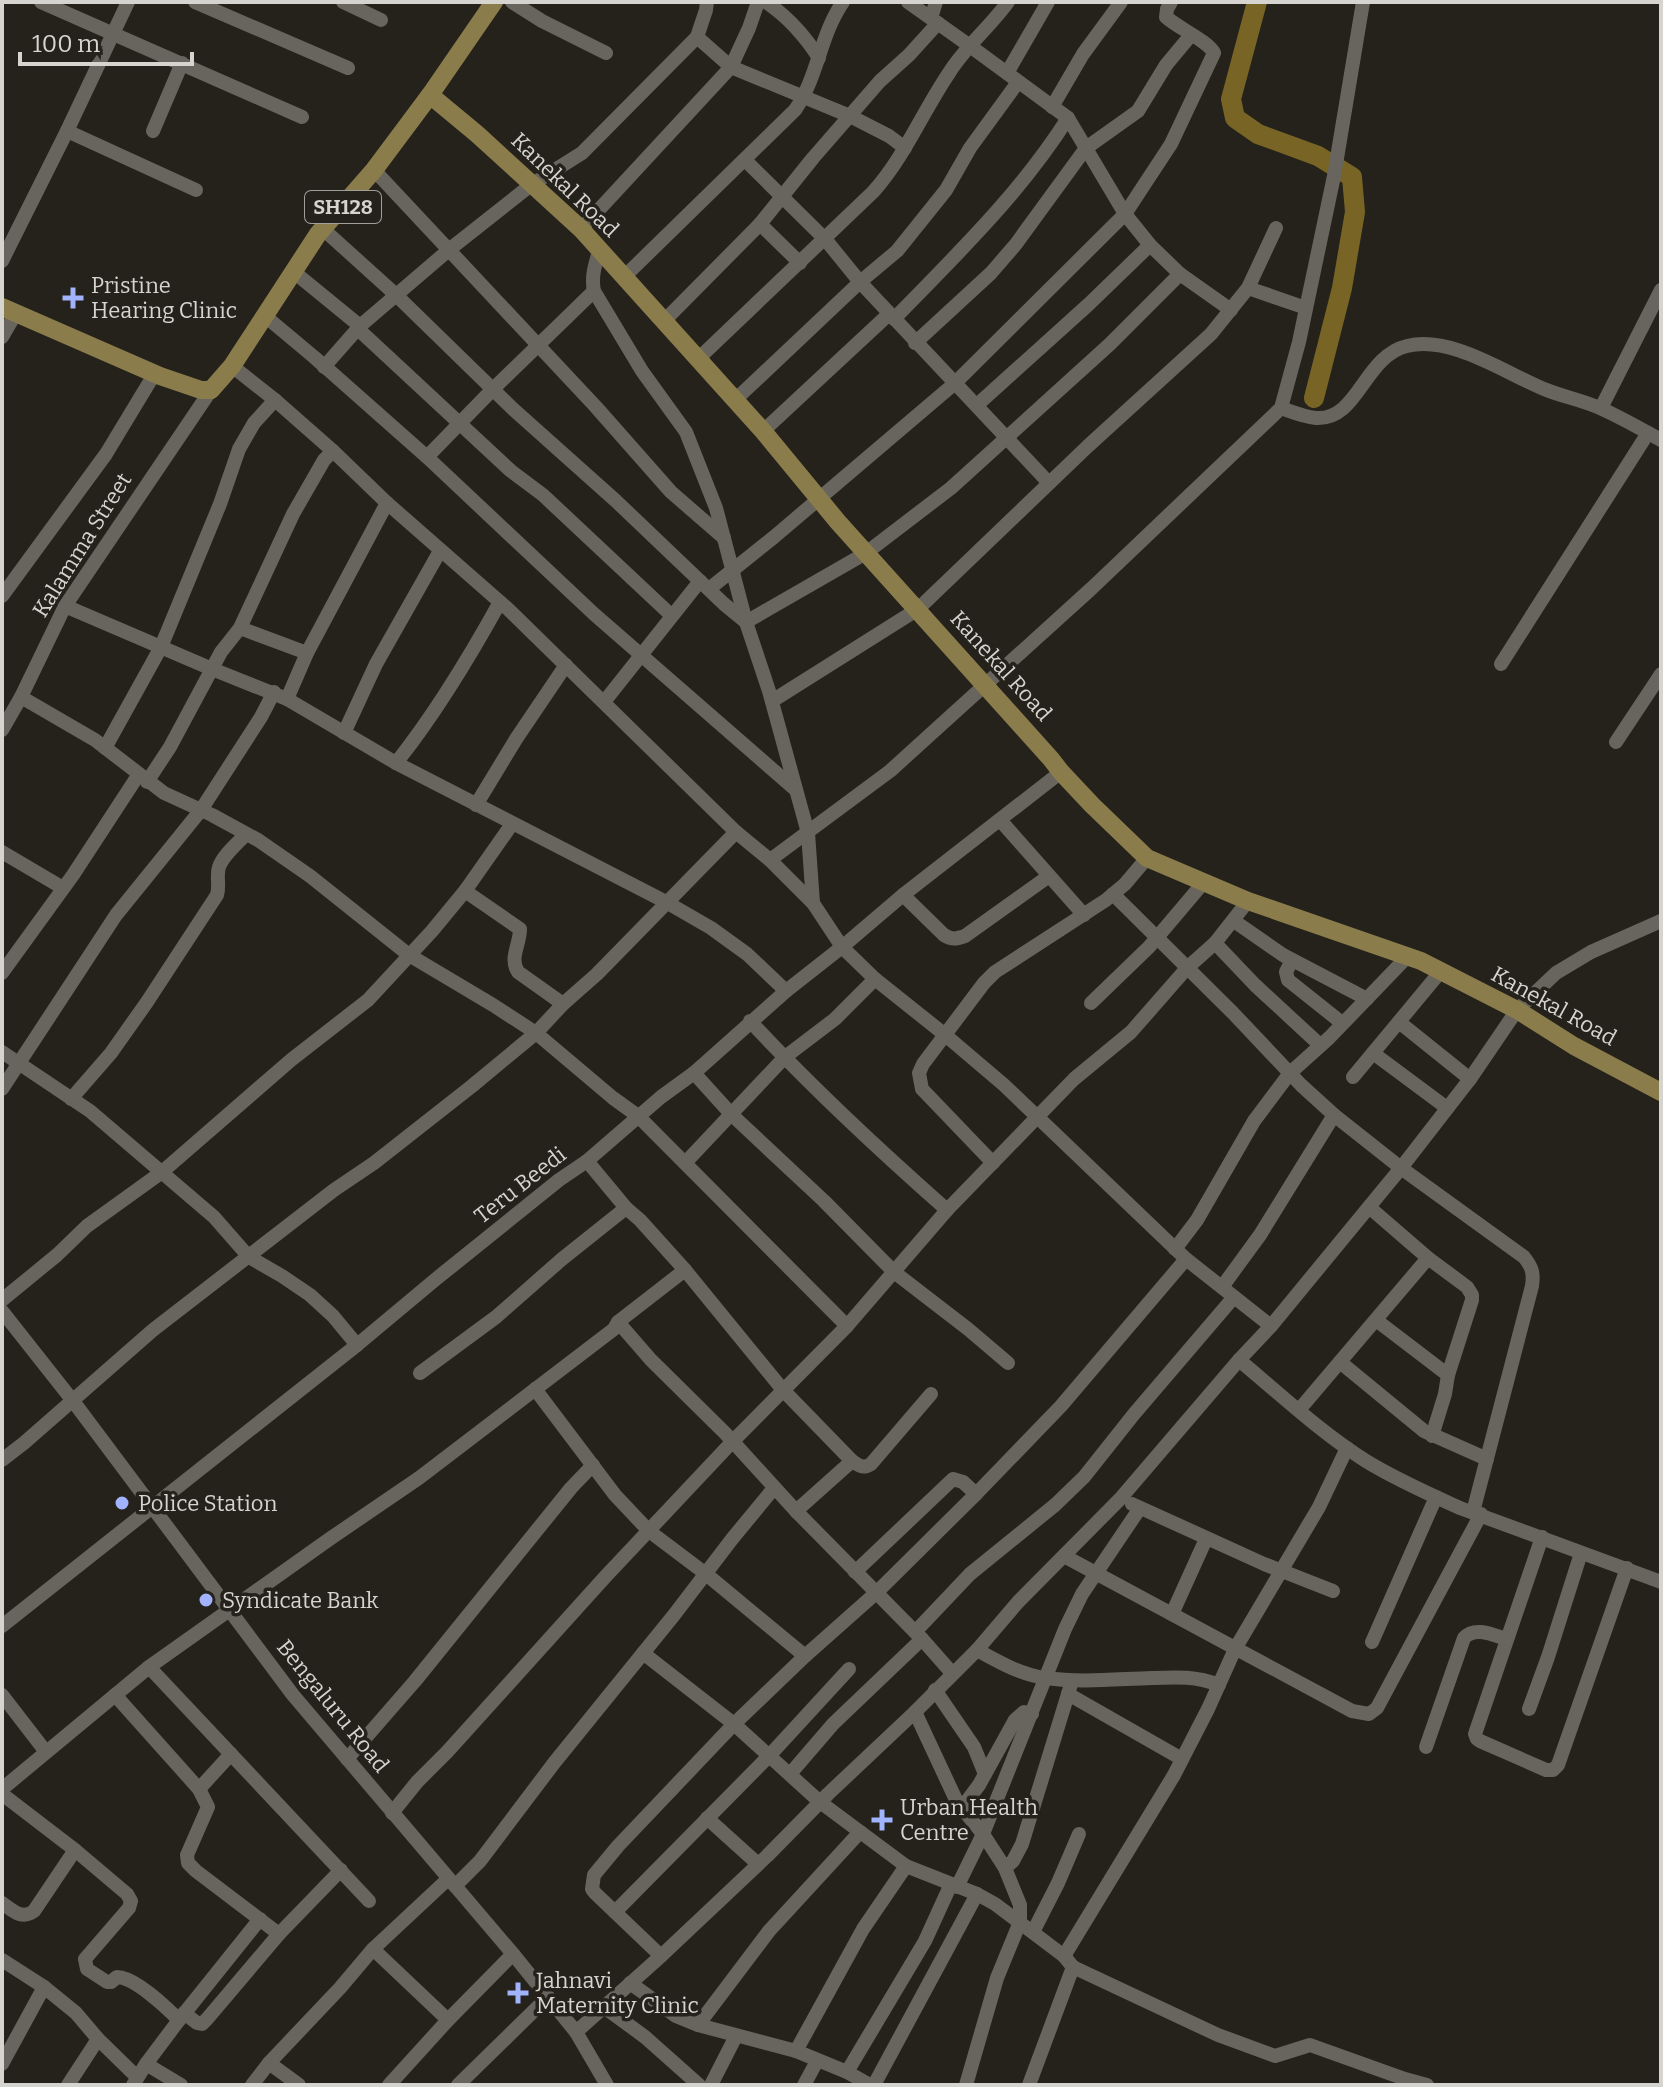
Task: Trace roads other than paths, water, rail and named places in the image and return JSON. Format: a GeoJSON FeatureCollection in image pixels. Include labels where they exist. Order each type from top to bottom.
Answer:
{"type":"FeatureCollection","features":[{"type":"Feature","properties":{"kind":"main road","name":"SH128"},"geometry":{"type":"LineString","coordinates":[[211,390],[232,366],[323,229],[374,170],[494,2]]}},
{"type":"Feature","properties":{"kind":"main road","name":"Kanekal Road"},"geometry":{"type":"LineString","coordinates":[[430,95],[581,229],[763,431],[866,553],[1061,772],[1147,858],[1248,901],[1408,956],[1441,971],[1517,1010],[1574,1046],[1661,1092]]}},
{"type":"Feature","properties":{"kind":"main road"},"geometry":{"type":"LineString","coordinates":[[9,310],[158,374],[201,390],[211,390]]}},
{"type":"Feature","properties":{"kind":"street"},"geometry":{"type":"LineString","coordinates":[[41,2],[60,6],[302,117]]}},
{"type":"Feature","properties":{"kind":"street"},"geometry":{"type":"LineString","coordinates":[[2,261],[128,2]]}},
{"type":"Feature","properties":{"kind":"street"},"geometry":{"type":"LineString","coordinates":[[195,2],[348,68]]}},
{"type":"Feature","properties":{"kind":"street"},"geometry":{"type":"LineString","coordinates":[[343,2],[381,20]]}},
{"type":"Feature","properties":{"kind":"street"},"geometry":{"type":"LineString","coordinates":[[512,2],[606,53]]}},
{"type":"Feature","properties":{"kind":"street"},"geometry":{"type":"LineString","coordinates":[[324,367],[359,327],[395,294],[531,185],[582,153],[697,37],[707,2]]}},
{"type":"Feature","properties":{"kind":"street"},"geometry":{"type":"LineString","coordinates":[[581,229],[731,67],[758,2]]}},
{"type":"Feature","properties":{"kind":"street"},"geometry":{"type":"LineString","coordinates":[[766,2],[788,18],[809,41],[819,58]]}},
{"type":"Feature","properties":{"kind":"street"},"geometry":{"type":"LineString","coordinates":[[624,277],[795,110],[804,97],[827,31],[843,2]]}},
{"type":"Feature","properties":{"kind":"street"},"geometry":{"type":"LineString","coordinates":[[908,2],[1068,118],[1125,214],[1150,245],[1180,274],[1231,310]]}},
{"type":"Feature","properties":{"kind":"street"},"geometry":{"type":"LineString","coordinates":[[664,321],[760,224],[880,81],[909,55],[934,21],[936,2]]}},
{"type":"Feature","properties":{"kind":"street"},"geometry":{"type":"LineString","coordinates":[[698,359],[888,175],[949,71],[1008,2]]}},
{"type":"Feature","properties":{"kind":"street"},"geometry":{"type":"LineString","coordinates":[[735,400],[897,251],[946,190],[1012,77],[1048,2]]}},
{"type":"Feature","properties":{"kind":"street"},"geometry":{"type":"LineString","coordinates":[[604,702],[671,615],[704,585],[733,568],[819,498],[954,384],[1125,214],[1171,144],[1213,58],[1211,47],[1166,17],[1171,2]]}},
{"type":"Feature","properties":{"kind":"street"},"geometry":{"type":"LineString","coordinates":[[770,860],[890,771],[1092,588],[1281,408],[1299,342],[1334,176],[1363,2]]}},
{"type":"Feature","properties":{"kind":"street"},"geometry":{"type":"LineString","coordinates":[[1052,107],[1083,54],[1119,3]]}},
{"type":"Feature","properties":{"kind":"street"},"geometry":{"type":"LineString","coordinates":[[915,343],[991,273],[1086,148],[1138,111],[1166,65],[1191,35]]}},
{"type":"Feature","properties":{"kind":"street"},"geometry":{"type":"LineString","coordinates":[[697,37],[731,67],[850,116],[905,148]]}},
{"type":"Feature","properties":{"kind":"street"},"geometry":{"type":"LineString","coordinates":[[153,131],[182,63]]}},
{"type":"Feature","properties":{"kind":"street"},"geometry":{"type":"LineString","coordinates":[[763,431],[891,316],[991,219],[1028,177],[1068,118]]}},
{"type":"Feature","properties":{"kind":"street"},"geometry":{"type":"LineString","coordinates":[[67,131],[196,190]]}},
{"type":"Feature","properties":{"kind":"street"},"geometry":{"type":"LineString","coordinates":[[745,160],[825,239],[915,343],[1049,483]]}},
{"type":"Feature","properties":{"kind":"street"},"geometry":{"type":"LineString","coordinates":[[374,170],[539,345],[671,492],[724,538]]}},
{"type":"Feature","properties":{"kind":"street"},"geometry":{"type":"LineString","coordinates":[[760,224],[800,263]]}},
{"type":"Feature","properties":{"kind":"street"},"geometry":{"type":"LineString","coordinates":[[772,701],[918,609],[1211,334],[1248,288],[1276,228]]}},
{"type":"Feature","properties":{"kind":"street"},"geometry":{"type":"LineString","coordinates":[[323,229],[746,622]]}},
{"type":"Feature","properties":{"kind":"street"},"geometry":{"type":"LineString","coordinates":[[977,405],[1150,245]]}},
{"type":"Feature","properties":{"kind":"street"},"geometry":{"type":"LineString","coordinates":[[599,251],[592,282],[594,291],[642,371],[686,432],[716,508],[808,833],[813,903]]}},
{"type":"Feature","properties":{"kind":"street"},"geometry":{"type":"LineString","coordinates":[[294,272],[359,327],[511,471],[543,495],[671,615]]}},
{"type":"Feature","properties":{"kind":"street"},"geometry":{"type":"LineString","coordinates":[[746,622],[866,553],[951,488],[1110,344],[1180,274]]}},
{"type":"Feature","properties":{"kind":"street"},"geometry":{"type":"LineString","coordinates":[[1248,288],[1306,308]]}},
{"type":"Feature","properties":{"kind":"street"},"geometry":{"type":"LineString","coordinates":[[1601,408],[1661,290]]}},
{"type":"Feature","properties":{"kind":"street"},"geometry":{"type":"LineString","coordinates":[[427,457],[594,291]]}},
{"type":"Feature","properties":{"kind":"street"},"geometry":{"type":"LineString","coordinates":[[2,337],[9,310]]}},
{"type":"Feature","properties":{"kind":"street"},"geometry":{"type":"LineString","coordinates":[[265,316],[427,457],[594,614],[796,790]]}},
{"type":"Feature","properties":{"kind":"street"},"geometry":{"type":"LineString","coordinates":[[1281,408],[1310,416],[1333,416],[1347,406],[1391,351],[1409,345],[1429,344],[1457,350],[1545,389],[1601,408],[1655,436],[1501,664]]}},
{"type":"Feature","properties":{"kind":"street"},"geometry":{"type":"LineString","coordinates":[[232,366],[333,451],[440,551],[500,602],[813,903],[842,947],[875,979],[1004,1085],[1181,1254],[1271,1326]]}},
{"type":"Feature","properties":{"kind":"street"},"geometry":{"type":"LineString","coordinates":[[2,596],[106,454],[158,374]]}},
{"type":"Feature","properties":{"kind":"street","name":"Kalamma Street"},"geometry":{"type":"LineString","coordinates":[[2,730],[65,606],[211,390]]}},
{"type":"Feature","properties":{"kind":"street"},"geometry":{"type":"LineString","coordinates":[[105,748],[161,647],[220,504],[239,449],[254,423],[275,400]]}},
{"type":"Feature","properties":{"kind":"street"},"geometry":{"type":"LineString","coordinates":[[2,973],[143,778],[170,747],[221,652],[240,628],[293,514],[324,460],[333,451]]}},
{"type":"Feature","properties":{"kind":"street"},"geometry":{"type":"LineString","coordinates":[[2,1089],[116,915],[201,810],[261,717],[281,696],[387,503]]}},
{"type":"Feature","properties":{"kind":"street"},"geometry":{"type":"LineString","coordinates":[[344,733],[376,664],[440,551]]}},
{"type":"Feature","properties":{"kind":"street"},"geometry":{"type":"LineString","coordinates":[[396,763],[462,668],[500,602]]}},
{"type":"Feature","properties":{"kind":"street"},"geometry":{"type":"LineString","coordinates":[[65,606],[281,696],[396,763],[589,861],[711,928],[747,954],[786,991]]}},
{"type":"Feature","properties":{"kind":"street"},"geometry":{"type":"LineString","coordinates":[[240,628],[307,653]]}},
{"type":"Feature","properties":{"kind":"street"},"geometry":{"type":"LineString","coordinates":[[476,805],[566,665]]}},
{"type":"Feature","properties":{"kind":"street"},"geometry":{"type":"LineString","coordinates":[[1616,742],[1661,674]]}},
{"type":"Feature","properties":{"kind":"street"},"geometry":{"type":"LineString","coordinates":[[21,697],[79,729],[164,793],[246,834],[310,876],[409,955],[536,1033],[638,1116],[847,1326]]}},
{"type":"Feature","properties":{"kind":"street","name":"Teru Beedi"},"geometry":{"type":"LineString","coordinates":[[2,1626],[357,1345],[559,1180],[587,1161],[694,1073],[786,991],[1061,772]]}},
{"type":"Feature","properties":{"kind":"street"},"geometry":{"type":"LineString","coordinates":[[1000,820],[1084,915]]}},
{"type":"Feature","properties":{"kind":"street"},"geometry":{"type":"LineString","coordinates":[[2,1300],[87,1226],[162,1172],[291,1060],[368,1000],[465,891],[512,824]]}},
{"type":"Feature","properties":{"kind":"street"},"geometry":{"type":"LineString","coordinates":[[2,1460],[153,1330],[472,1086],[536,1033],[736,832]]}},
{"type":"Feature","properties":{"kind":"street"},"geometry":{"type":"LineString","coordinates":[[71,1099],[111,1053],[171,965],[217,895],[220,864],[246,834]]}},
{"type":"Feature","properties":{"kind":"street"},"geometry":{"type":"LineString","coordinates":[[2,852],[63,888]]}},
{"type":"Feature","properties":{"kind":"street"},"geometry":{"type":"LineString","coordinates":[[993,1163],[922,1089],[919,1073],[944,1034],[995,972],[1113,894],[1147,858]]}},
{"type":"Feature","properties":{"kind":"street"},"geometry":{"type":"LineString","coordinates":[[903,895],[944,935],[957,939],[1049,876]]}},
{"type":"Feature","properties":{"kind":"street"},"geometry":{"type":"LineString","coordinates":[[1091,1003],[1157,937],[1204,882]]}},
{"type":"Feature","properties":{"kind":"street"},"geometry":{"type":"LineString","coordinates":[[465,891],[520,929],[513,962],[515,968],[563,1004]]}},
{"type":"Feature","properties":{"kind":"street"},"geometry":{"type":"LineString","coordinates":[[1064,1556],[1352,1711],[1369,1714],[1377,1708],[1477,1513],[1487,1459],[1534,1275],[1532,1266],[1524,1257],[1334,1115],[1113,894]]}},
{"type":"Feature","properties":{"kind":"street"},"geometry":{"type":"LineString","coordinates":[[392,1813],[535,1653],[733,1441],[847,1326],[947,1210],[1074,1079],[1131,1032],[1187,968],[1215,943],[1248,901]]}},
{"type":"Feature","properties":{"kind":"street"},"geometry":{"type":"LineString","coordinates":[[1234,921],[1292,960],[1367,999]]}},
{"type":"Feature","properties":{"kind":"street"},"geometry":{"type":"LineString","coordinates":[[576,2032],[661,1956],[915,1712],[1120,1499],[1271,1326],[1401,1168],[1470,1079],[1517,1010],[1556,973],[1591,952],[1661,921]]}},
{"type":"Feature","properties":{"kind":"street"},"geometry":{"type":"LineString","coordinates":[[1215,943],[1320,1045]]}},
{"type":"Feature","properties":{"kind":"street"},"geometry":{"type":"LineString","coordinates":[[661,1956],[592,1889],[594,1875],[734,1724],[876,1593],[1061,1406],[1181,1254],[1254,1121],[1290,1073],[1408,956]]}},
{"type":"Feature","properties":{"kind":"street"},"geometry":{"type":"LineString","coordinates":[[1292,960],[1286,972],[1288,980],[1342,1023]]}},
{"type":"Feature","properties":{"kind":"street"},"geometry":{"type":"LineString","coordinates":[[1353,1077],[1441,971]]}},
{"type":"Feature","properties":{"kind":"street"},"geometry":{"type":"LineString","coordinates":[[685,1163],[785,1057],[835,1019],[875,979]]}},
{"type":"Feature","properties":{"kind":"street"},"geometry":{"type":"LineString","coordinates":[[750,1021],[876,1148],[947,1210]]}},
{"type":"Feature","properties":{"kind":"street"},"geometry":{"type":"LineString","coordinates":[[1399,1022],[1470,1079]]}},
{"type":"Feature","properties":{"kind":"street"},"geometry":{"type":"LineString","coordinates":[[2,1052],[90,1111],[214,1217],[249,1257],[310,1295],[357,1345]]}},
{"type":"Feature","properties":{"kind":"street"},"geometry":{"type":"LineString","coordinates":[[1373,1053],[1447,1108]]}},
{"type":"Feature","properties":{"kind":"street"},"geometry":{"type":"LineString","coordinates":[[694,1073],[732,1115],[894,1272],[1008,1363]]}},
{"type":"Feature","properties":{"kind":"street"},"geometry":{"type":"LineString","coordinates":[[1222,1287],[1260,1235],[1334,1115]]}},
{"type":"Feature","properties":{"kind":"street"},"geometry":{"type":"LineString","coordinates":[[587,1161],[626,1208],[685,1270],[783,1390],[852,1461],[866,1468],[871,1464],[931,1394]]}},
{"type":"Feature","properties":{"kind":"street"},"geometry":{"type":"LineString","coordinates":[[1369,1207],[1467,1287],[1472,1295],[1432,1436]]}},
{"type":"Feature","properties":{"kind":"street"},"geometry":{"type":"LineString","coordinates":[[420,1373],[496,1317],[626,1208]]}},
{"type":"Feature","properties":{"kind":"street"},"geometry":{"type":"LineString","coordinates":[[1299,1410],[1428,1258]]}},
{"type":"Feature","properties":{"kind":"street"},"geometry":{"type":"LineString","coordinates":[[341,1870],[279,1934],[207,2019],[202,2024],[197,2023],[164,2006],[125,1978],[117,1977],[107,1982],[87,1969],[85,1959],[129,1908],[131,1901],[127,1894],[75,1850],[2,1792],[149,1667],[419,1478],[614,1329],[618,1322],[685,1270]]}},
{"type":"Feature","properties":{"kind":"street"},"geometry":{"type":"LineString","coordinates":[[790,1774],[970,1574],[1055,1505],[1084,1477],[1234,1297]]}},
{"type":"Feature","properties":{"kind":"street","name":"Bengaluru Road"},"geometry":{"type":"LineString","coordinates":[[2,1311],[293,1695],[576,2032],[607,2085]]}},
{"type":"Feature","properties":{"kind":"street"},"geometry":{"type":"LineString","coordinates":[[1376,1320],[1448,1375]]}},
{"type":"Feature","properties":{"kind":"street"},"geometry":{"type":"LineString","coordinates":[[618,1322],[952,1673]]}},
{"type":"Feature","properties":{"kind":"street"},"geometry":{"type":"LineString","coordinates":[[1239,1360],[1368,1462],[1436,1497],[1661,1582]]}},
{"type":"Feature","properties":{"kind":"street"},"geometry":{"type":"LineString","coordinates":[[1340,1362],[1424,1431],[1487,1459]]}},
{"type":"Feature","properties":{"kind":"street"},"geometry":{"type":"LineString","coordinates":[[535,1389],[615,1495],[649,1531],[805,1656]]}},
{"type":"Feature","properties":{"kind":"street"},"geometry":{"type":"LineString","coordinates":[[1029,2085],[1069,1962],[1086,1923],[1182,1759],[1235,1649],[1319,1507],[1347,1448]]}},
{"type":"Feature","properties":{"kind":"street"},"geometry":{"type":"LineString","coordinates":[[796,1511],[852,1461]]}},
{"type":"Feature","properties":{"kind":"street"},"geometry":{"type":"LineString","coordinates":[[347,1759],[593,1465]]}},
{"type":"Feature","properties":{"kind":"street"},"geometry":{"type":"LineString","coordinates":[[855,1572],[953,1479],[963,1482],[976,1494]]}},
{"type":"Feature","properties":{"kind":"street"},"geometry":{"type":"LineString","coordinates":[[252,2085],[373,1949],[480,1861],[554,1763],[774,1488]]}},
{"type":"Feature","properties":{"kind":"street"},"geometry":{"type":"LineString","coordinates":[[1372,1642],[1436,1497]]}},
{"type":"Feature","properties":{"kind":"street"},"geometry":{"type":"LineString","coordinates":[[1120,1499],[1206,1539],[1333,1591]]}},
{"type":"Feature","properties":{"kind":"street"},"geometry":{"type":"LineString","coordinates":[[851,2078],[983,1834],[1082,1594],[1140,1508]]}},
{"type":"Feature","properties":{"kind":"street"},"geometry":{"type":"LineString","coordinates":[[1542,1537],[1477,1726],[1477,1739],[1546,1770],[1553,1770],[1558,1765],[1627,1568]]}},
{"type":"Feature","properties":{"kind":"street"},"geometry":{"type":"LineString","coordinates":[[1172,1614],[1206,1539]]}},
{"type":"Feature","properties":{"kind":"street"},"geometry":{"type":"LineString","coordinates":[[1529,1709],[1581,1553]]}},
{"type":"Feature","properties":{"kind":"street"},"geometry":{"type":"LineString","coordinates":[[1426,1747],[1464,1638],[1476,1631],[1506,1639]]}},
{"type":"Feature","properties":{"kind":"street"},"geometry":{"type":"LineString","coordinates":[[977,1650],[1013,1669],[1070,1687],[1182,1759]]}},
{"type":"Feature","properties":{"kind":"street"},"geometry":{"type":"LineString","coordinates":[[643,1653],[734,1724],[820,1802],[906,1866],[995,1904],[1069,1962],[1218,2035],[1275,2056],[1310,2045],[1427,2085]]}},
{"type":"Feature","properties":{"kind":"street"},"geometry":{"type":"LineString","coordinates":[[149,1667],[369,1901]]}},
{"type":"Feature","properties":{"kind":"street"},"geometry":{"type":"LineString","coordinates":[[615,1912],[769,1756],[849,1669]]}},
{"type":"Feature","properties":{"kind":"street"},"geometry":{"type":"LineString","coordinates":[[1070,1687],[1185,1676],[1219,1685]]}},
{"type":"Feature","properties":{"kind":"street"},"geometry":{"type":"LineString","coordinates":[[1005,1868],[1018,1855],[1022,1844],[1070,1687]]}},
{"type":"Feature","properties":{"kind":"street"},"geometry":{"type":"LineString","coordinates":[[935,1690],[974,1747],[985,1774]]}},
{"type":"Feature","properties":{"kind":"street"},"geometry":{"type":"LineString","coordinates":[[2,1695],[46,1752]]}},
{"type":"Feature","properties":{"kind":"street"},"geometry":{"type":"LineString","coordinates":[[115,1695],[199,1789],[208,1807],[187,1855],[188,1863],[279,1934]]}},
{"type":"Feature","properties":{"kind":"street"},"geometry":{"type":"LineString","coordinates":[[915,1712],[961,1809],[983,1834],[1005,1868],[1020,1905],[1020,1922],[997,1978],[966,2085]]}},
{"type":"Feature","properties":{"kind":"street"},"geometry":{"type":"LineString","coordinates":[[961,1809],[979,1785],[1015,1720],[1024,1712],[1032,1714]]}},
{"type":"Feature","properties":{"kind":"street"},"geometry":{"type":"LineString","coordinates":[[199,1789],[231,1754]]}},
{"type":"Feature","properties":{"kind":"street"},"geometry":{"type":"LineString","coordinates":[[707,1818],[758,1864]]}},
{"type":"Feature","properties":{"kind":"street"},"geometry":{"type":"LineString","coordinates":[[698,2025],[769,1931],[860,1832]]}},
{"type":"Feature","properties":{"kind":"street"},"geometry":{"type":"LineString","coordinates":[[1033,1932],[1079,1834]]}},
{"type":"Feature","properties":{"kind":"street"},"geometry":{"type":"LineString","coordinates":[[2,1903],[17,1914],[29,1915],[75,1850]]}},
{"type":"Feature","properties":{"kind":"street"},"geometry":{"type":"LineString","coordinates":[[796,2051],[863,1929],[906,1866]]}},
{"type":"Feature","properties":{"kind":"street"},"geometry":{"type":"LineString","coordinates":[[630,1983],[676,2016],[698,2025],[796,2051],[872,2085],[977,1894]]}},
{"type":"Feature","properties":{"kind":"street"},"geometry":{"type":"LineString","coordinates":[[139,2075],[260,1919]]}},
{"type":"Feature","properties":{"kind":"street"},"geometry":{"type":"LineString","coordinates":[[373,1949],[448,2020]]}},
{"type":"Feature","properties":{"kind":"street"},"geometry":{"type":"LineString","coordinates":[[389,2085],[513,1954]]}},
{"type":"Feature","properties":{"kind":"street"},"geometry":{"type":"LineString","coordinates":[[2,1960],[44,1987],[76,2013],[98,2039],[139,2075],[181,2085]]}},
{"type":"Feature","properties":{"kind":"street"},"geometry":{"type":"LineString","coordinates":[[2,2064],[44,1987]]}},
{"type":"Feature","properties":{"kind":"street"},"geometry":{"type":"LineString","coordinates":[[458,2085],[548,1997]]}},
{"type":"Feature","properties":{"kind":"street"},"geometry":{"type":"LineString","coordinates":[[604,2007],[645,2037],[699,2085]]}},
{"type":"Feature","properties":{"kind":"street"},"geometry":{"type":"LineString","coordinates":[[711,2085],[736,2036]]}},
{"type":"Feature","properties":{"kind":"street"},"geometry":{"type":"LineString","coordinates":[[68,2085],[98,2039]]}},
{"type":"Feature","properties":{"kind":"street"},"geometry":{"type":"LineString","coordinates":[[804,2085],[817,2061]]}},
{"type":"Feature","properties":{"kind":"street"},"geometry":{"type":"LineString","coordinates":[[269,2063],[299,2085]]}},
{"type":"Feature","properties":{"kind":"waterway"},"geometry":{"type":"LineString","coordinates":[[1257,2],[1231,99],[1235,118],[1258,134],[1318,156],[1352,177],[1355,212],[1342,288],[1314,398]]}},
{"type":"Feature","properties":{"kind":"place","name":"Pristine Hearing Clinic"},"geometry":{"type":"Point","coordinates":[73,298]}},
{"type":"Feature","properties":{"kind":"place","name":"Police Station"},"geometry":{"type":"Point","coordinates":[122,1503]}},
{"type":"Feature","properties":{"kind":"place","name":"Syndicate Bank"},"geometry":{"type":"Point","coordinates":[206,1600]}},
{"type":"Feature","properties":{"kind":"place","name":"Urban Health Centre"},"geometry":{"type":"Point","coordinates":[882,1820]}},
{"type":"Feature","properties":{"kind":"place","name":"Jahnavi Maternity Clinic"},"geometry":{"type":"Point","coordinates":[518,1993]}}]}
